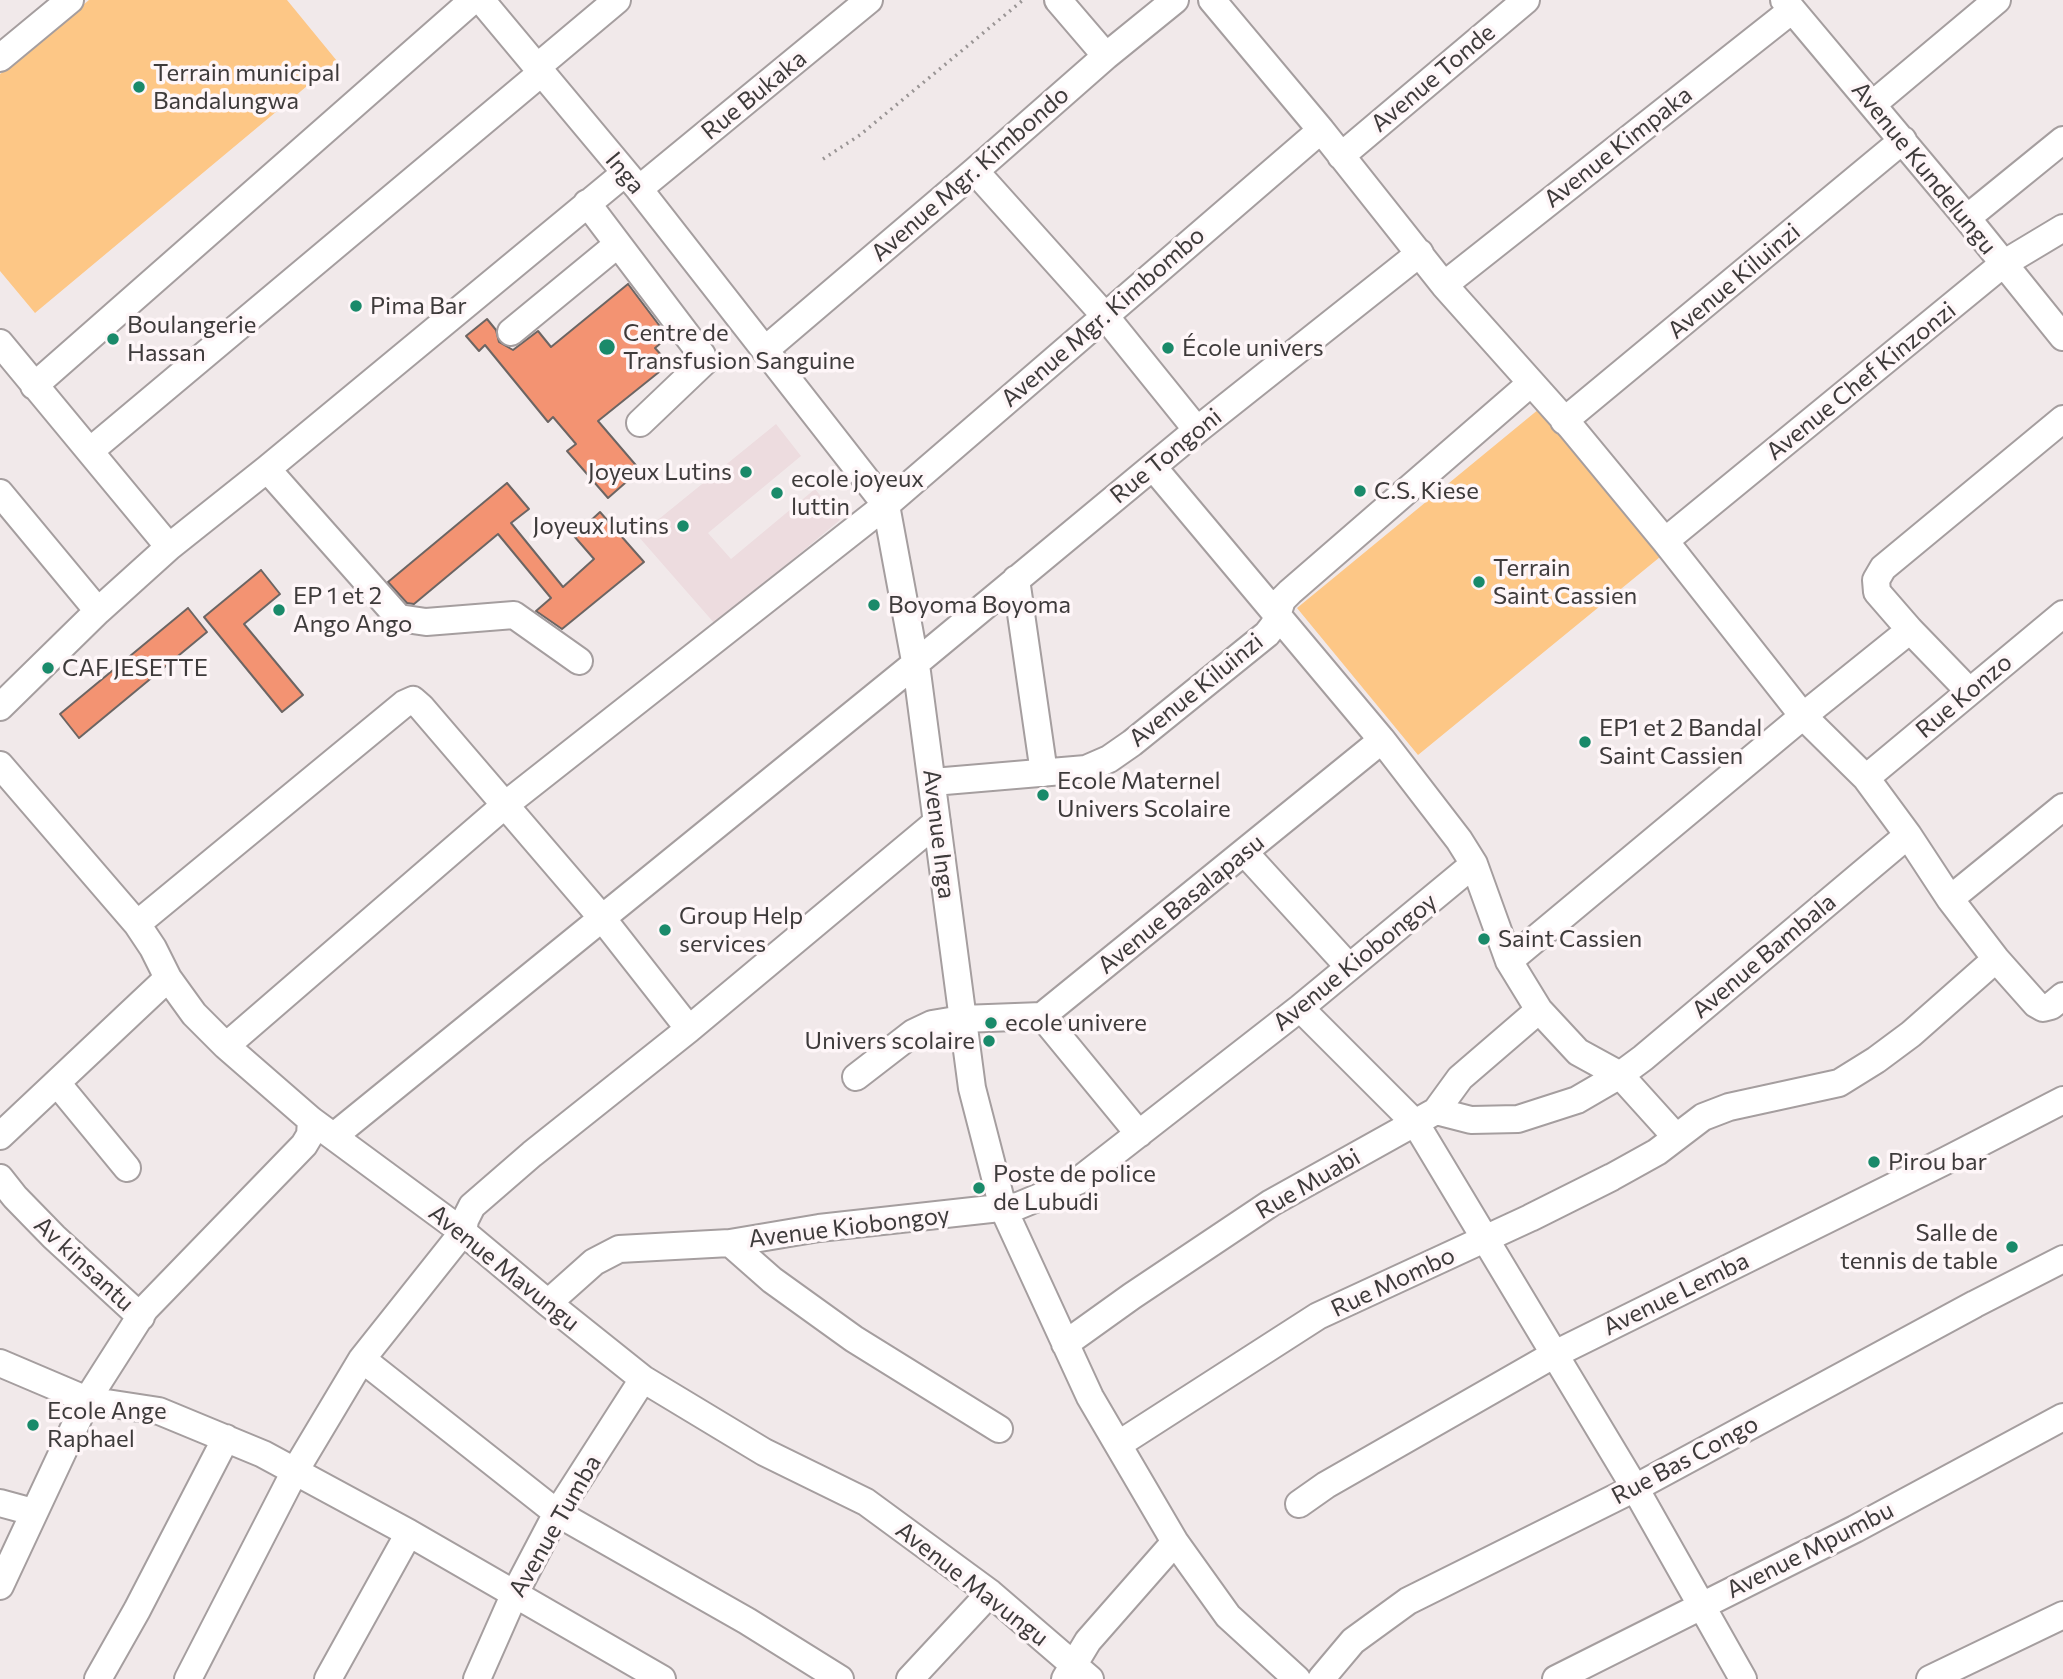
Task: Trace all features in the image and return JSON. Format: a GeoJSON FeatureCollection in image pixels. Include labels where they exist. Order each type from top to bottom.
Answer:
{"type":"FeatureCollection","features":[{"type":"Feature","properties":{"kind":"street"},"geometry":{"type":"LineString","coordinates":[[0,58],[70,0]]}},
{"type":"Feature","properties":{"kind":"street"},"geometry":{"type":"LineString","coordinates":[[34,386],[473,0]]}},
{"type":"Feature","properties":{"kind":"street","name":"Inga"},"geometry":{"type":"LineString","coordinates":[[481,0],[632,181],[766,349]]}},
{"type":"Feature","properties":{"kind":"street"},"geometry":{"type":"LineString","coordinates":[[90,451],[538,71],[617,0]]}},
{"type":"Feature","properties":{"kind":"street","name":"Rue Bukaka"},"geometry":{"type":"LineString","coordinates":[[0,707],[98,611],[169,547],[587,203],[632,181],[869,0]]}},
{"type":"Feature","properties":{"kind":"street"},"geometry":{"type":"LineString","coordinates":[[1058,0],[1106,56]]}},
{"type":"Feature","properties":{"kind":"street","name":"Avenue Mgr. Kimbondo"},"geometry":{"type":"LineString","coordinates":[[766,349],[1106,56],[1175,0]]}},
{"type":"Feature","properties":{"kind":"street"},"geometry":{"type":"LineString","coordinates":[[1212,0],[1321,130],[1444,285],[1665,541],[1802,716],[1866,778],[1950,899],[1996,959],[2036,1004],[2043,1008],[2051,1006],[2063,996]]}},
{"type":"Feature","properties":{"kind":"street","name":"Avenue Tonde"},"geometry":{"type":"LineString","coordinates":[[1340,156],[1525,0]]}},
{"type":"Feature","properties":{"kind":"street"},"geometry":{"type":"LineString","coordinates":[[1873,104],[1997,0]]}},
{"type":"Feature","properties":{"kind":"street","name":"Avenue Kundelungu"},"geometry":{"type":"LineString","coordinates":[[1788,5],[1903,140],[2063,337]]}},
{"type":"Feature","properties":{"kind":"street","name":"Avenue Kimpaka"},"geometry":{"type":"LineString","coordinates":[[1444,285],[1788,5]]}},
{"type":"Feature","properties":{"kind":"street","name":"Avenue Mgr. Kimbombo"},"geometry":{"type":"LineString","coordinates":[[226,1046],[505,805],[886,505],[1321,130]]}},
{"type":"Feature","properties":{"kind":"street","name":"Avenue Kiluinzi"},"geometry":{"type":"LineString","coordinates":[[1564,421],[1903,140]]}},
{"type":"Feature","properties":{"kind":"street"},"geometry":{"type":"LineString","coordinates":[[1967,218],[2063,140]]}},
{"type":"Feature","properties":{"kind":"street"},"geometry":{"type":"LineString","coordinates":[[975,171],[1105,316],[1197,430]]}},
{"type":"Feature","properties":{"kind":"street"},"geometry":{"type":"LineString","coordinates":[[587,203],[702,355],[704,362],[640,423]]}},
{"type":"Feature","properties":{"kind":"street","name":"Avenue Chef Kinzonzi"},"geometry":{"type":"LineString","coordinates":[[1665,541],[2003,264],[2063,228]]}},
{"type":"Feature","properties":{"kind":"street"},"geometry":{"type":"LineString","coordinates":[[511,332],[618,244]]}},
{"type":"Feature","properties":{"kind":"street","name":"Rue Tongoni"},"geometry":{"type":"LineString","coordinates":[[334,1136],[916,663],[1197,430],[1420,253]]}},
{"type":"Feature","properties":{"kind":"street"},"geometry":{"type":"LineString","coordinates":[[0,343],[169,547]]}},
{"type":"Feature","properties":{"kind":"street","name":"Avenue Inga"},"geometry":{"type":"LineString","coordinates":[[766,349],[886,505],[916,663],[972,1088],[1003,1208],[1090,1397],[1175,1542],[1228,1616],[1297,1679]]}},
{"type":"Feature","properties":{"kind":"street","name":"Avenue Kiluinzi"},"geometry":{"type":"LineString","coordinates":[[933,782],[1086,769],[1109,759],[1132,744],[1266,634],[1274,625],[1282,600],[1290,592],[1531,383]]}},
{"type":"Feature","properties":{"kind":"street"},"geometry":{"type":"LineString","coordinates":[[1969,691],[1877,592],[1876,580],[1883,568],[2063,419]]}},
{"type":"Feature","properties":{"kind":"street"},"geometry":{"type":"LineString","coordinates":[[1153,467],[1382,740],[1459,840],[1474,864],[1509,961],[1539,1010],[1578,1052],[1620,1075],[1676,1137]]}},
{"type":"Feature","properties":{"kind":"street"},"geometry":{"type":"LineString","coordinates":[[267,469],[399,618],[426,622],[514,615],[579,661]]}},
{"type":"Feature","properties":{"kind":"street"},"geometry":{"type":"LineString","coordinates":[[0,492],[98,611]]}},
{"type":"Feature","properties":{"kind":"street"},"geometry":{"type":"LineString","coordinates":[[1016,579],[1044,773]]}},
{"type":"Feature","properties":{"kind":"street","name":"Rue Konzo"},"geometry":{"type":"LineString","coordinates":[[1866,778],[2063,614]]}},
{"type":"Feature","properties":{"kind":"street"},"geometry":{"type":"LineString","coordinates":[[1509,961],[1802,716],[1910,630]]}},
{"type":"Feature","properties":{"kind":"street"},"geometry":{"type":"LineString","coordinates":[[137,924],[404,704],[413,700],[602,918],[689,1029]]}},
{"type":"Feature","properties":{"kind":"street","name":"Avenue Basalapasu"},"geometry":{"type":"LineString","coordinates":[[1042,1016],[1382,740]]}},
{"type":"Feature","properties":{"kind":"street","name":"Avenue Mavungu"},"geometry":{"type":"LineString","coordinates":[[0,765],[137,924],[153,948],[167,978],[194,1014],[226,1046],[311,1120],[463,1232],[643,1379],[764,1452],[866,1502],[990,1593],[1076,1674]]}},
{"type":"Feature","properties":{"kind":"street"},"geometry":{"type":"LineString","coordinates":[[1950,899],[2063,807]]}},
{"type":"Feature","properties":{"kind":"street"},"geometry":{"type":"LineString","coordinates":[[188,1679],[295,1471],[362,1359],[463,1232],[472,1206],[937,822]]}},
{"type":"Feature","properties":{"kind":"street","name":"Avenue Bambala"},"geometry":{"type":"LineString","coordinates":[[1426,1117],[1518,1119],[1577,1100],[1620,1075],[1908,835]]}},
{"type":"Feature","properties":{"kind":"street"},"geometry":{"type":"LineString","coordinates":[[1245,853],[1349,967]]}},
{"type":"Feature","properties":{"kind":"street","name":"Avenue Kiobongoy"},"geometry":{"type":"LineString","coordinates":[[548,1303],[594,1262],[619,1249],[730,1243],[819,1228],[1018,1206],[1077,1181],[1300,1008],[1474,864]]}},
{"type":"Feature","properties":{"kind":"street","name":"Rue Mombo"},"geometry":{"type":"LineString","coordinates":[[1119,1444],[1318,1316],[1487,1239],[1612,1177],[1657,1152],[1703,1117],[1728,1107],[1839,1083],[1911,1034],[1996,959]]}},
{"type":"Feature","properties":{"kind":"street"},"geometry":{"type":"LineString","coordinates":[[0,1136],[167,978]]}},
{"type":"Feature","properties":{"kind":"street"},"geometry":{"type":"LineString","coordinates":[[1300,1008],[1426,1117],[1487,1239],[1703,1604],[1743,1679]]}},
{"type":"Feature","properties":{"kind":"street","name":"Rue Muabi"},"geometry":{"type":"LineString","coordinates":[[1065,1344],[1271,1203],[1426,1117],[1460,1078],[1539,1010]]}},
{"type":"Feature","properties":{"kind":"street"},"geometry":{"type":"LineString","coordinates":[[856,1077],[922,1028],[962,1019],[1042,1016],[1139,1134]]}},
{"type":"Feature","properties":{"kind":"street"},"geometry":{"type":"LineString","coordinates":[[57,1083],[127,1168]]}},
{"type":"Feature","properties":{"kind":"street","name":"Avenue Lemba"},"geometry":{"type":"LineString","coordinates":[[1299,1504],[1326,1485],[1555,1354],[2063,1100]]}},
{"type":"Feature","properties":{"kind":"street"},"geometry":{"type":"LineString","coordinates":[[0,1586],[87,1400],[145,1309],[304,1145],[310,1135],[311,1120]]}},
{"type":"Feature","properties":{"kind":"street","name":"Av kinsantu"},"geometry":{"type":"LineString","coordinates":[[0,1178],[54,1237],[141,1317]]}},
{"type":"Feature","properties":{"kind":"street"},"geometry":{"type":"LineString","coordinates":[[730,1243],[772,1280],[853,1339],[999,1429]]}},
{"type":"Feature","properties":{"kind":"street","name":"Rue Bas Congo"},"geometry":{"type":"LineString","coordinates":[[1321,1679],[1353,1641],[1408,1601],[1635,1488],[2063,1259]]}},
{"type":"Feature","properties":{"kind":"street"},"geometry":{"type":"LineString","coordinates":[[362,1359],[557,1513],[747,1621],[840,1679]]}},
{"type":"Feature","properties":{"kind":"street"},"geometry":{"type":"LineString","coordinates":[[0,1363],[87,1400],[159,1411],[226,1438],[295,1471],[409,1533],[662,1679]]}},
{"type":"Feature","properties":{"kind":"street","name":"Avenue Tumba"},"geometry":{"type":"LineString","coordinates":[[477,1679],[515,1593],[557,1513],[643,1379]]}},
{"type":"Feature","properties":{"kind":"street","name":"Avenue Mpumbu"},"geometry":{"type":"LineString","coordinates":[[1556,1679],[1855,1529],[2063,1417]]}},
{"type":"Feature","properties":{"kind":"street"},"geometry":{"type":"LineString","coordinates":[[98,1679],[226,1438]]}},
{"type":"Feature","properties":{"kind":"street"},"geometry":{"type":"LineString","coordinates":[[0,1503],[33,1512]]}},
{"type":"Feature","properties":{"kind":"street"},"geometry":{"type":"LineString","coordinates":[[328,1679],[409,1533]]}},
{"type":"Feature","properties":{"kind":"street"},"geometry":{"type":"LineString","coordinates":[[1076,1674],[1088,1641],[1175,1542]]}},
{"type":"Feature","properties":{"kind":"street"},"geometry":{"type":"LineString","coordinates":[[910,1679],[990,1593]]}},
{"type":"Feature","properties":{"kind":"street"},"geometry":{"type":"LineString","coordinates":[[1930,1679],[2063,1615]]}},
{"type":"Feature","properties":{"kind":"path"},"geometry":{"type":"LineString","coordinates":[[822,159],[860,135],[1023,0]]}},
{"type":"Feature","properties":{"kind":"shaded area"},"geometry":{"type":"Polygon","coordinates":[[[89,0],[287,0],[337,61],[35,313],[0,271],[0,74],[89,0]]]}},
{"type":"Feature","properties":{"kind":"shaded area","name":"Terrain Saint Cassien"},"geometry":{"type":"Polygon","coordinates":[[[1539,409],[1660,557],[1418,755],[1297,608],[1539,409]]]}},
{"type":"Feature","properties":{"kind":"shaded area","name":"Joyeux lutins"},"geometry":{"type":"Polygon","coordinates":[[[776,424],[801,456],[708,533],[731,559],[815,489],[840,520],[715,624],[638,536],[776,424]]]}},
{"type":"Feature","properties":{"kind":"building"},"geometry":{"type":"Polygon","coordinates":[[[628,284],[668,337],[655,348],[669,364],[598,421],[640,470],[608,498],[567,451],[576,444],[553,417],[548,422],[485,345],[479,351],[466,336],[487,319],[496,330],[499,342],[513,350],[538,331],[551,347],[628,284]]]}},
{"type":"Feature","properties":{"kind":"building"},"geometry":{"type":"Polygon","coordinates":[[[507,483],[529,509],[511,523],[563,587],[594,559],[574,536],[600,512],[644,562],[562,629],[536,611],[551,598],[498,534],[414,604],[407,603],[388,582],[507,483]]]}},
{"type":"Feature","properties":{"kind":"building"},"geometry":{"type":"Polygon","coordinates":[[[261,570],[280,594],[244,624],[303,695],[282,712],[204,617],[261,570]]]}},
{"type":"Feature","properties":{"kind":"building"},"geometry":{"type":"Polygon","coordinates":[[[188,608],[207,632],[79,738],[60,714],[188,608]]]}},
{"type":"Feature","properties":{"kind":"place","name":"Terrain municipal Bandalungwa"},"geometry":{"type":"Point","coordinates":[139,87]}},
{"type":"Feature","properties":{"kind":"place","name":"Pima Bar"},"geometry":{"type":"Point","coordinates":[356,306]}},
{"type":"Feature","properties":{"kind":"place","name":"Boulangerie Hassan"},"geometry":{"type":"Point","coordinates":[113,339]}},
{"type":"Feature","properties":{"kind":"place","name":"Centre de Transfusion Sanguine"},"geometry":{"type":"Point","coordinates":[607,347]}},
{"type":"Feature","properties":{"kind":"place","name":"École univers"},"geometry":{"type":"Point","coordinates":[1168,348]}},
{"type":"Feature","properties":{"kind":"place","name":"Joyeux Lutins"},"geometry":{"type":"Point","coordinates":[746,472]}},
{"type":"Feature","properties":{"kind":"place","name":"C.S. Kiese"},"geometry":{"type":"Point","coordinates":[1360,491]}},
{"type":"Feature","properties":{"kind":"place","name":"ecole joyeux luttin"},"geometry":{"type":"Point","coordinates":[777,493]}},
{"type":"Feature","properties":{"kind":"place","name":"Joyeux lutins"},"geometry":{"type":"Point","coordinates":[683,526]}},
{"type":"Feature","properties":{"kind":"place","name":"Terrain Saint Cassien"},"geometry":{"type":"Point","coordinates":[1479,582]}},
{"type":"Feature","properties":{"kind":"place","name":"Boyoma Boyoma"},"geometry":{"type":"Point","coordinates":[874,605]}},
{"type":"Feature","properties":{"kind":"place","name":"EP 1 et 2 Ango Ango"},"geometry":{"type":"Point","coordinates":[279,610]}},
{"type":"Feature","properties":{"kind":"place","name":"CAF JESETTE"},"geometry":{"type":"Point","coordinates":[48,668]}},
{"type":"Feature","properties":{"kind":"place","name":"EP1 et 2 Bandal Saint Cassien"},"geometry":{"type":"Point","coordinates":[1585,742]}},
{"type":"Feature","properties":{"kind":"place","name":"Ecole Maternel Univers Scolaire"},"geometry":{"type":"Point","coordinates":[1043,795]}},
{"type":"Feature","properties":{"kind":"place","name":"Group Help services"},"geometry":{"type":"Point","coordinates":[665,930]}},
{"type":"Feature","properties":{"kind":"place","name":"Saint Cassien"},"geometry":{"type":"Point","coordinates":[1484,939]}},
{"type":"Feature","properties":{"kind":"place","name":"ecole univere"},"geometry":{"type":"Point","coordinates":[991,1023]}},
{"type":"Feature","properties":{"kind":"place","name":"Univers scolaire"},"geometry":{"type":"Point","coordinates":[989,1041]}},
{"type":"Feature","properties":{"kind":"place","name":"Pirou bar"},"geometry":{"type":"Point","coordinates":[1874,1162]}},
{"type":"Feature","properties":{"kind":"place","name":"Poste de police de Lubudi"},"geometry":{"type":"Point","coordinates":[979,1188]}},
{"type":"Feature","properties":{"kind":"place","name":"Salle de tennis de table"},"geometry":{"type":"Point","coordinates":[2012,1247]}},
{"type":"Feature","properties":{"kind":"place","name":"Ecole Ange Raphael"},"geometry":{"type":"Point","coordinates":[33,1425]}}]}
